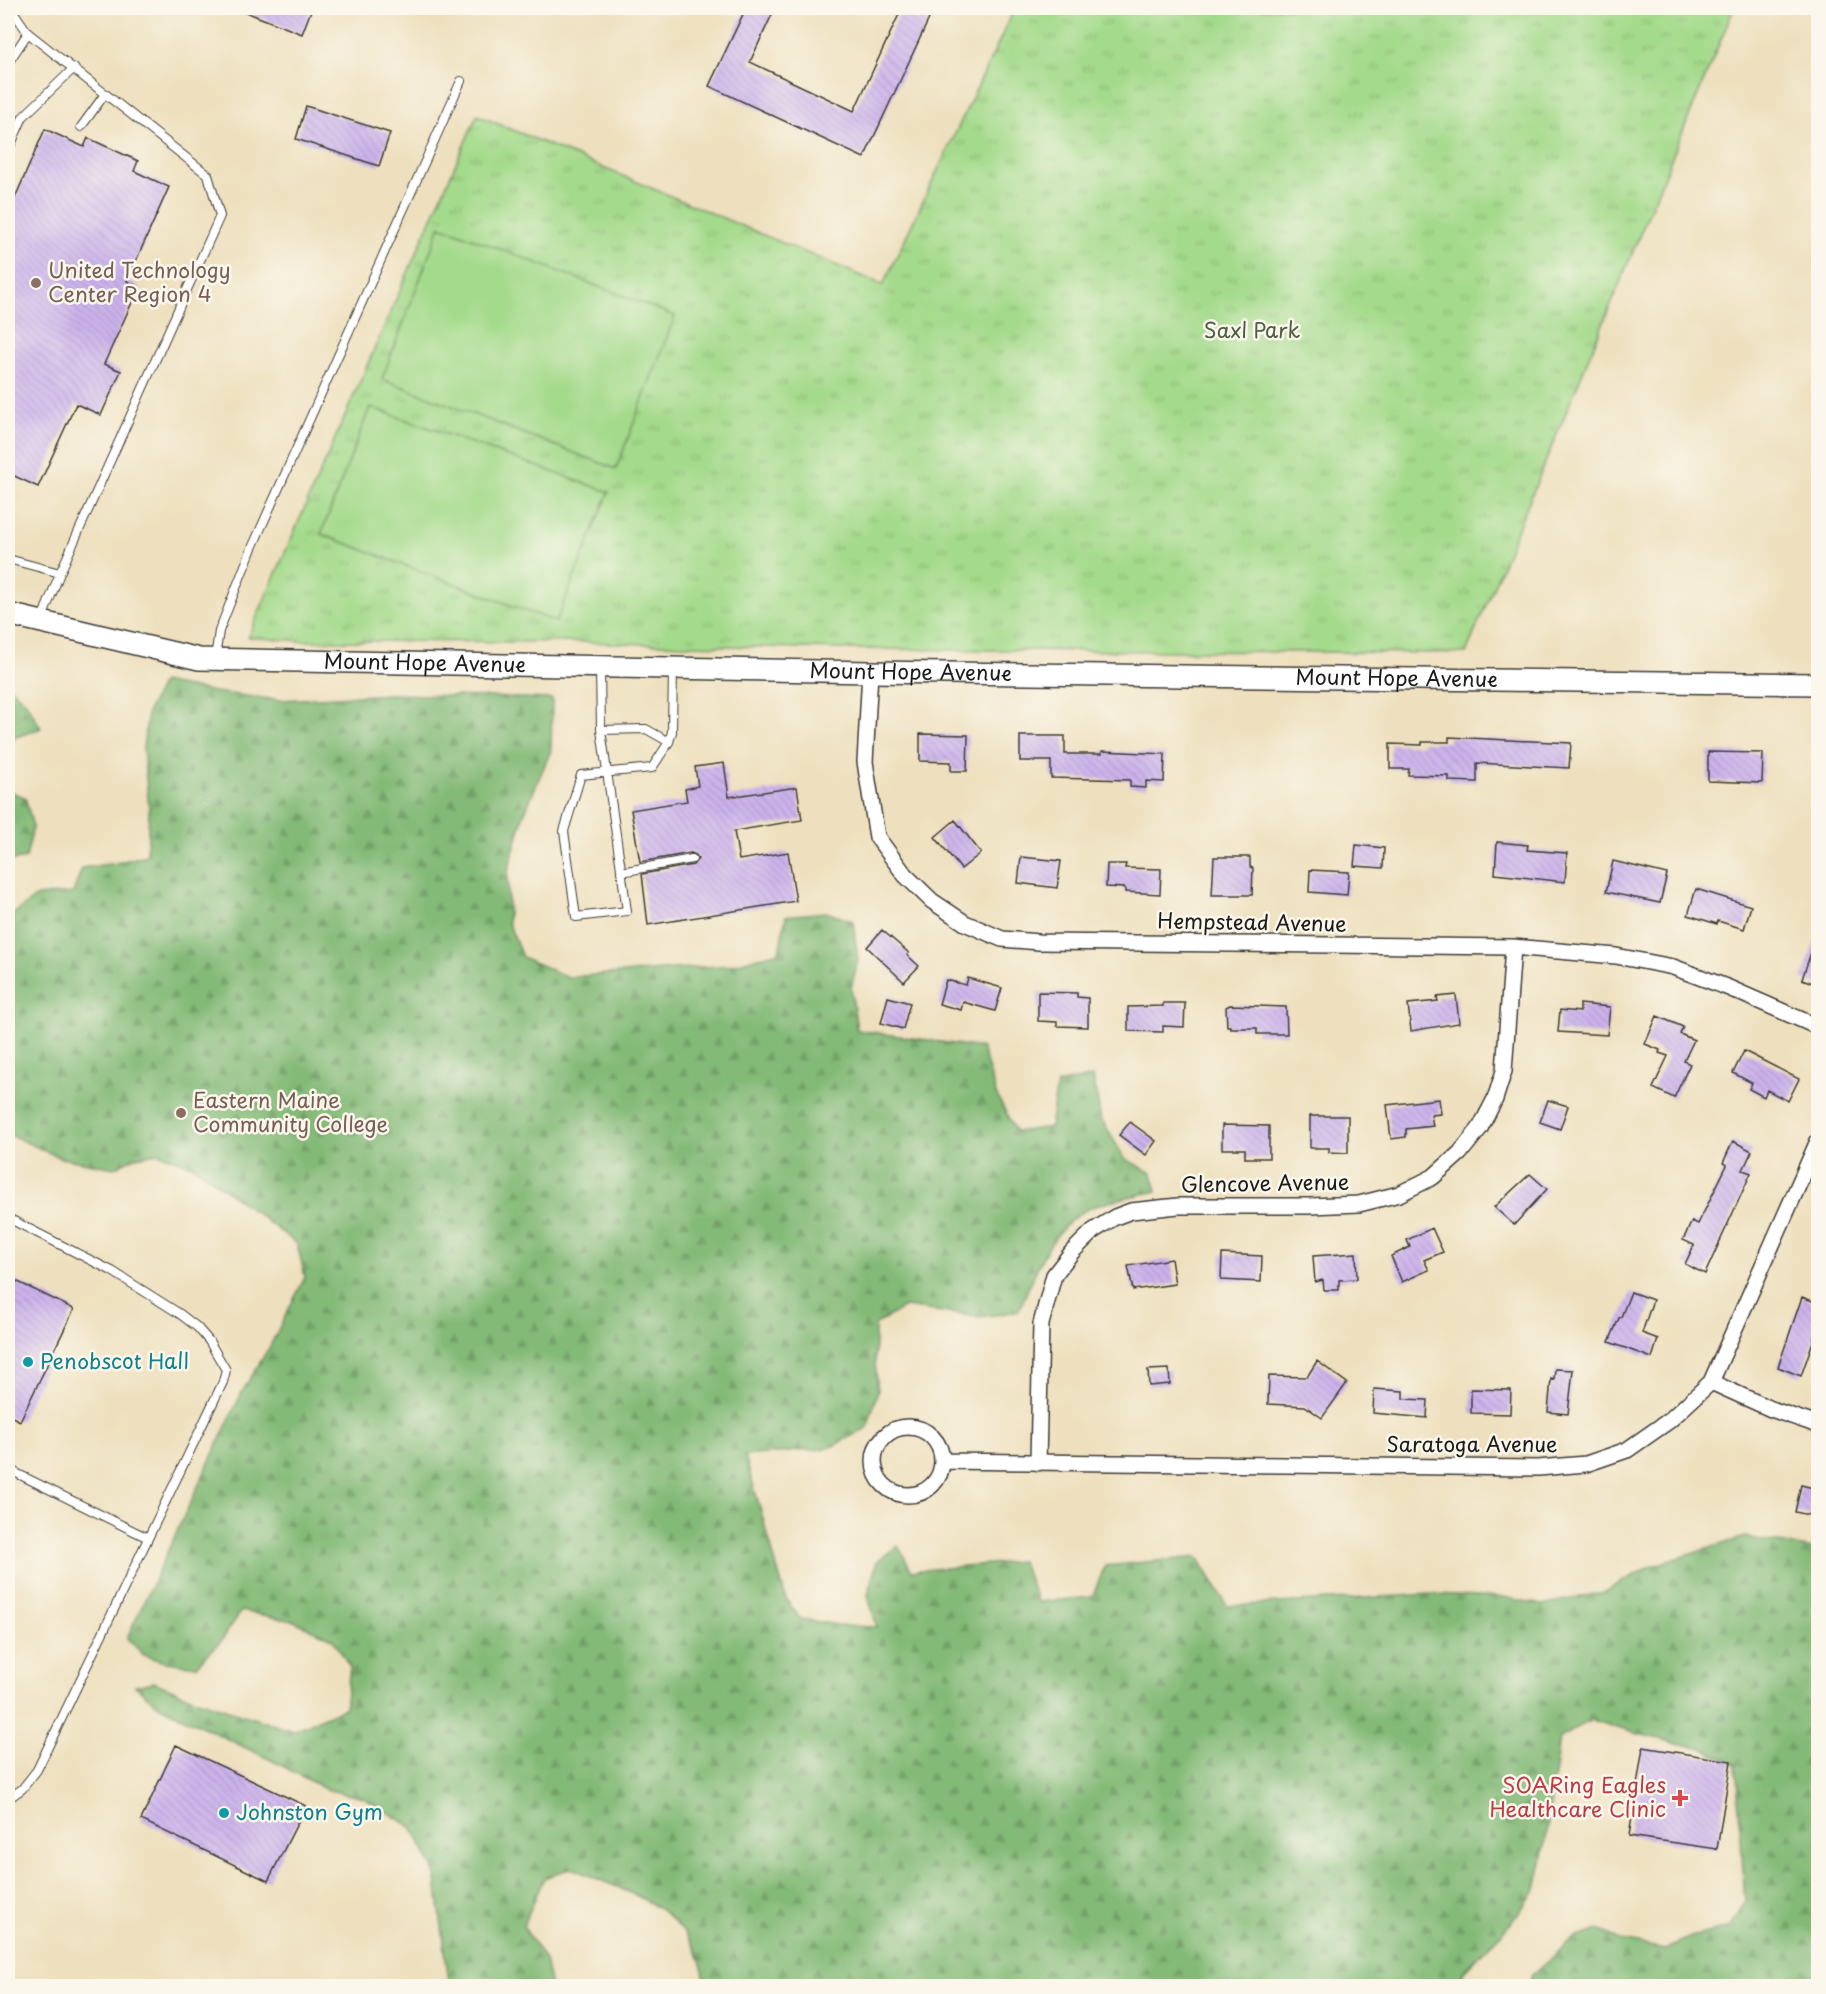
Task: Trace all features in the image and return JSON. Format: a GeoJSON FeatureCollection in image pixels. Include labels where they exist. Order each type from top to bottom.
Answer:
{"type":"FeatureCollection","features":[{"type":"Feature","properties":{"kind":"street","name":"Mount Hope Avenue"},"geometry":{"type":"LineString","coordinates":[[8,614],[198,658],[215,659],[870,672],[1818,684]]}},
{"type":"Feature","properties":{"kind":"street","name":"Hempstead Avenue"},"geometry":{"type":"LineString","coordinates":[[870,672],[865,762],[877,837],[905,875],[932,901],[965,923],[1002,939],[1039,942],[1512,947],[1616,956],[1673,967],[1729,988],[1818,1027]]}},
{"type":"Feature","properties":{"kind":"street","name":"Glencove Avenue"},"geometry":{"type":"LineString","coordinates":[[1038,1463],[1041,1324],[1054,1275],[1072,1252],[1093,1232],[1115,1217],[1131,1211],[1178,1206],[1359,1204],[1399,1194],[1433,1177],[1460,1153],[1480,1128],[1495,1099],[1504,1071],[1512,947]]}},
{"type":"Feature","properties":{"kind":"street","name":"Saratoga Avenue"},"geometry":{"type":"LineString","coordinates":[[943,1461],[1526,1467],[1586,1464],[1627,1450],[1670,1420],[1711,1382],[1818,1141]]}},
{"type":"Feature","properties":{"kind":"street"},"geometry":{"type":"LineString","coordinates":[[1711,1382],[1771,1409],[1818,1425]]}},
{"type":"Feature","properties":{"kind":"street"},"geometry":{"type":"LineString","coordinates":[[904,1426],[926,1431],[935,1439],[941,1449],[943,1461],[936,1482],[918,1494],[896,1493],[886,1487],[874,1469],[876,1446],[883,1437],[904,1426]]}},
{"type":"Feature","properties":{"kind":"lane"},"geometry":{"type":"LineString","coordinates":[[11,8],[28,33],[208,175],[220,216],[60,573],[41,622]]}},
{"type":"Feature","properties":{"kind":"lane"},"geometry":{"type":"LineString","coordinates":[[8,63],[28,33]]}},
{"type":"Feature","properties":{"kind":"lane"},"geometry":{"type":"LineString","coordinates":[[8,151],[23,117],[74,68]]}},
{"type":"Feature","properties":{"kind":"lane"},"geometry":{"type":"LineString","coordinates":[[215,659],[219,631],[252,548],[461,81]]}},
{"type":"Feature","properties":{"kind":"lane"},"geometry":{"type":"LineString","coordinates":[[81,127],[105,94]]}},
{"type":"Feature","properties":{"kind":"lane"},"geometry":{"type":"LineString","coordinates":[[8,559],[60,573]]}},
{"type":"Feature","properties":{"kind":"lane"},"geometry":{"type":"LineString","coordinates":[[600,667],[601,730],[606,773],[627,911],[576,917],[564,831],[581,775],[606,773],[652,768],[669,742],[672,732],[673,668]]}},
{"type":"Feature","properties":{"kind":"lane"},"geometry":{"type":"LineString","coordinates":[[601,730],[646,729],[669,742]]}},
{"type":"Feature","properties":{"kind":"lane"},"geometry":{"type":"LineString","coordinates":[[621,872],[692,859]]}},
{"type":"Feature","properties":{"kind":"lane"},"geometry":{"type":"LineString","coordinates":[[8,1218],[112,1271],[180,1314],[197,1327],[226,1370],[223,1382],[37,1770],[22,1788],[8,1799]]}},
{"type":"Feature","properties":{"kind":"lane"},"geometry":{"type":"LineString","coordinates":[[8,1469],[148,1538]]}},
{"type":"Feature","properties":{"kind":"green space","name":"Saxl Park"},"geometry":{"type":"Polygon","coordinates":[[[1015,8],[1190,8],[1203,13],[1206,8],[1734,8],[1466,653],[842,649],[577,642],[300,641],[248,637],[477,115],[883,285],[1015,8]]]}},
{"type":"Feature","properties":{"kind":"green space"},"geometry":{"type":"Polygon","coordinates":[[[440,226],[675,316],[616,469],[382,379],[440,226]]]}},
{"type":"Feature","properties":{"kind":"green space"},"geometry":{"type":"Polygon","coordinates":[[[370,407],[609,492],[556,622],[321,534],[370,407]]]}},
{"type":"Feature","properties":{"kind":"green space"},"geometry":{"type":"Polygon","coordinates":[[[162,682],[214,692],[280,700],[391,694],[552,699],[551,750],[523,817],[508,872],[508,922],[522,957],[568,977],[730,965],[779,952],[786,916],[826,912],[853,921],[858,961],[851,988],[857,1030],[982,1048],[996,1094],[1016,1132],[1050,1127],[1057,1084],[1093,1077],[1101,1119],[1125,1159],[1152,1173],[1157,1191],[1095,1206],[1080,1213],[1068,1223],[1047,1250],[1019,1311],[981,1317],[904,1307],[875,1325],[878,1391],[867,1428],[829,1448],[745,1456],[786,1599],[800,1619],[846,1626],[877,1627],[868,1595],[877,1561],[898,1546],[912,1571],[1021,1561],[1038,1602],[1092,1597],[1105,1566],[1198,1557],[1227,1606],[1433,1594],[1504,1597],[1542,1605],[1604,1592],[1649,1567],[1745,1537],[1818,1550],[1818,1986],[1528,1986],[1532,1975],[1574,1938],[1599,1930],[1622,1941],[1665,1949],[1691,1937],[1731,1927],[1745,1902],[1736,1764],[1704,1749],[1638,1734],[1591,1720],[1559,1738],[1545,1846],[1536,1890],[1507,1928],[1464,1971],[1457,1986],[705,1986],[699,1957],[673,1920],[635,1895],[571,1868],[544,1878],[523,1926],[545,1960],[551,1986],[460,1986],[449,1982],[435,1872],[412,1827],[364,1798],[325,1789],[158,1705],[135,1686],[154,1682],[198,1700],[293,1731],[345,1708],[350,1667],[333,1639],[294,1621],[241,1611],[222,1640],[196,1666],[165,1662],[144,1655],[127,1638],[243,1390],[269,1348],[305,1277],[297,1244],[194,1166],[158,1153],[135,1157],[114,1168],[61,1158],[8,1134],[8,918],[37,896],[73,893],[82,868],[147,855],[149,809],[143,748],[148,711],[162,682]]]}},
{"type":"Feature","properties":{"kind":"green space"},"geometry":{"type":"Polygon","coordinates":[[[8,686],[25,701],[41,728],[8,740],[8,686]]]}},
{"type":"Feature","properties":{"kind":"green space"},"geometry":{"type":"Polygon","coordinates":[[[8,791],[25,797],[33,827],[26,858],[8,861],[8,791]]]}},
{"type":"Feature","properties":{"kind":"building"},"geometry":{"type":"Polygon","coordinates":[[[235,8],[312,8],[302,34],[235,8]]]}},
{"type":"Feature","properties":{"kind":"building"},"geometry":{"type":"Polygon","coordinates":[[[746,8],[775,8],[750,62],[854,111],[902,8],[934,8],[864,158],[709,86],[746,8]]]}},
{"type":"Feature","properties":{"kind":"building"},"geometry":{"type":"Polygon","coordinates":[[[306,106],[390,133],[379,166],[296,139],[306,106]]]}},
{"type":"Feature","properties":{"kind":"building"},"geometry":{"type":"Polygon","coordinates":[[[45,129],[84,147],[88,138],[138,161],[134,171],[169,187],[127,281],[139,287],[104,364],[121,371],[101,415],[76,404],[38,487],[8,473],[8,214],[45,129]]]}},
{"type":"Feature","properties":{"kind":"building"},"geometry":{"type":"Polygon","coordinates":[[[920,734],[968,735],[967,771],[951,771],[951,762],[920,761],[920,734]]]}},
{"type":"Feature","properties":{"kind":"building"},"geometry":{"type":"Polygon","coordinates":[[[1020,736],[1065,736],[1065,754],[1102,754],[1102,751],[1165,754],[1164,782],[1146,781],[1146,788],[1130,787],[1130,780],[1051,778],[1051,761],[1020,761],[1020,736]]]}},
{"type":"Feature","properties":{"kind":"building"},"geometry":{"type":"Polygon","coordinates":[[[1449,737],[1571,743],[1569,768],[1477,763],[1477,782],[1449,781],[1449,776],[1408,775],[1409,769],[1390,769],[1390,744],[1422,745],[1422,742],[1449,742],[1449,737]]]}},
{"type":"Feature","properties":{"kind":"building"},"geometry":{"type":"Polygon","coordinates":[[[1708,752],[1763,753],[1762,783],[1708,781],[1708,752]]]}},
{"type":"Feature","properties":{"kind":"building"},"geometry":{"type":"Polygon","coordinates":[[[724,763],[729,797],[797,787],[802,820],[734,831],[739,860],[788,852],[796,901],[648,925],[642,874],[693,865],[698,859],[691,853],[640,862],[631,810],[687,801],[685,789],[698,786],[695,767],[724,763]]]}},
{"type":"Feature","properties":{"kind":"building"},"geometry":{"type":"Polygon","coordinates":[[[955,820],[981,853],[961,869],[935,837],[955,820]]]}},
{"type":"Feature","properties":{"kind":"building"},"geometry":{"type":"Polygon","coordinates":[[[1497,842],[1528,845],[1527,850],[1567,853],[1565,882],[1495,874],[1497,842]]]}},
{"type":"Feature","properties":{"kind":"building"},"geometry":{"type":"Polygon","coordinates":[[[1356,845],[1384,848],[1383,868],[1354,866],[1356,845]]]}},
{"type":"Feature","properties":{"kind":"building"},"geometry":{"type":"Polygon","coordinates":[[[1021,857],[1061,861],[1057,888],[1018,883],[1021,857]]]}},
{"type":"Feature","properties":{"kind":"building"},"geometry":{"type":"Polygon","coordinates":[[[1214,857],[1250,857],[1250,867],[1253,868],[1252,895],[1212,895],[1214,857]]]}},
{"type":"Feature","properties":{"kind":"building"},"geometry":{"type":"Polygon","coordinates":[[[1613,861],[1667,874],[1660,903],[1606,892],[1613,861]]]}},
{"type":"Feature","properties":{"kind":"building"},"geometry":{"type":"Polygon","coordinates":[[[1107,864],[1126,864],[1125,868],[1161,869],[1160,894],[1125,892],[1125,888],[1106,887],[1107,864]]]}},
{"type":"Feature","properties":{"kind":"building"},"geometry":{"type":"Polygon","coordinates":[[[1310,870],[1349,872],[1347,895],[1309,892],[1310,870]]]}},
{"type":"Feature","properties":{"kind":"building"},"geometry":{"type":"Polygon","coordinates":[[[1696,889],[1751,906],[1744,929],[1688,915],[1696,889]]]}},
{"type":"Feature","properties":{"kind":"building"},"geometry":{"type":"Polygon","coordinates":[[[882,930],[909,953],[907,955],[919,966],[904,982],[867,947],[882,930]]]}},
{"type":"Feature","properties":{"kind":"building"},"geometry":{"type":"Polygon","coordinates":[[[1816,938],[1818,939],[1818,985],[1802,979],[1816,938]]]}},
{"type":"Feature","properties":{"kind":"building"},"geometry":{"type":"Polygon","coordinates":[[[968,978],[1002,988],[995,1011],[963,1002],[961,1010],[939,1004],[946,980],[966,985],[968,978]]]}},
{"type":"Feature","properties":{"kind":"building"},"geometry":{"type":"Polygon","coordinates":[[[1038,992],[1077,993],[1077,997],[1088,998],[1088,1027],[1057,1026],[1057,1022],[1038,1021],[1038,992]]]}},
{"type":"Feature","properties":{"kind":"building"},"geometry":{"type":"Polygon","coordinates":[[[1456,995],[1459,1023],[1411,1031],[1408,1004],[1438,1001],[1437,997],[1456,995]]]}},
{"type":"Feature","properties":{"kind":"building"},"geometry":{"type":"Polygon","coordinates":[[[888,997],[910,1003],[903,1029],[881,1023],[888,997]]]}},
{"type":"Feature","properties":{"kind":"building"},"geometry":{"type":"Polygon","coordinates":[[[1163,1003],[1185,1003],[1184,1027],[1163,1026],[1163,1032],[1128,1031],[1128,1007],[1163,1006],[1163,1003]]]}},
{"type":"Feature","properties":{"kind":"building"},"geometry":{"type":"Polygon","coordinates":[[[1580,1004],[1610,1007],[1607,1035],[1558,1032],[1560,1010],[1580,1012],[1580,1004]]]}},
{"type":"Feature","properties":{"kind":"building"},"geometry":{"type":"Polygon","coordinates":[[[1230,1005],[1286,1007],[1287,1034],[1257,1034],[1257,1028],[1230,1028],[1227,1026],[1226,1007],[1230,1005]]]}},
{"type":"Feature","properties":{"kind":"building"},"geometry":{"type":"Polygon","coordinates":[[[1657,1016],[1683,1027],[1680,1034],[1694,1040],[1684,1061],[1690,1064],[1674,1098],[1653,1088],[1668,1056],[1645,1044],[1657,1016]]]}},
{"type":"Feature","properties":{"kind":"building"},"geometry":{"type":"Polygon","coordinates":[[[1744,1051],[1799,1079],[1788,1101],[1767,1090],[1764,1097],[1749,1089],[1752,1083],[1733,1073],[1744,1051]]]}},
{"type":"Feature","properties":{"kind":"building"},"geometry":{"type":"Polygon","coordinates":[[[1439,1099],[1441,1114],[1431,1115],[1433,1126],[1406,1129],[1406,1137],[1391,1139],[1387,1105],[1439,1099]]]}},
{"type":"Feature","properties":{"kind":"building"},"geometry":{"type":"Polygon","coordinates":[[[1548,1100],[1568,1106],[1560,1129],[1540,1122],[1548,1100]]]}},
{"type":"Feature","properties":{"kind":"building"},"geometry":{"type":"Polygon","coordinates":[[[1310,1116],[1348,1116],[1348,1153],[1329,1152],[1329,1148],[1310,1148],[1310,1116]]]}},
{"type":"Feature","properties":{"kind":"building"},"geometry":{"type":"Polygon","coordinates":[[[1130,1122],[1156,1141],[1146,1155],[1119,1135],[1130,1122]]]}},
{"type":"Feature","properties":{"kind":"building"},"geometry":{"type":"Polygon","coordinates":[[[1222,1125],[1269,1126],[1269,1158],[1245,1158],[1245,1149],[1222,1149],[1222,1125]]]}},
{"type":"Feature","properties":{"kind":"building"},"geometry":{"type":"Polygon","coordinates":[[[1733,1141],[1752,1151],[1743,1170],[1751,1173],[1705,1274],[1685,1264],[1694,1245],[1683,1240],[1692,1221],[1698,1224],[1727,1165],[1723,1163],[1733,1141]]]}},
{"type":"Feature","properties":{"kind":"building"},"geometry":{"type":"Polygon","coordinates":[[[1530,1174],[1547,1189],[1514,1225],[1494,1207],[1530,1174]]]}},
{"type":"Feature","properties":{"kind":"building"},"geometry":{"type":"Polygon","coordinates":[[[1432,1228],[1443,1252],[1424,1260],[1429,1270],[1402,1282],[1391,1256],[1410,1247],[1407,1240],[1432,1228]]]}},
{"type":"Feature","properties":{"kind":"building"},"geometry":{"type":"Polygon","coordinates":[[[1356,1253],[1357,1279],[1339,1280],[1339,1290],[1324,1290],[1323,1280],[1315,1282],[1313,1256],[1356,1253]]]}},
{"type":"Feature","properties":{"kind":"building"},"geometry":{"type":"Polygon","coordinates":[[[1222,1254],[1262,1256],[1261,1282],[1221,1280],[1222,1254]]]}},
{"type":"Feature","properties":{"kind":"building"},"geometry":{"type":"Polygon","coordinates":[[[1171,1259],[1175,1284],[1133,1290],[1128,1266],[1171,1259]]]}},
{"type":"Feature","properties":{"kind":"building","name":"Penobscot Hall"},"geometry":{"type":"Polygon","coordinates":[[[8,1277],[74,1309],[20,1421],[8,1415],[8,1277]]]}},
{"type":"Feature","properties":{"kind":"building"},"geometry":{"type":"Polygon","coordinates":[[[1631,1292],[1653,1300],[1642,1333],[1658,1339],[1652,1358],[1609,1342],[1631,1292]]]}},
{"type":"Feature","properties":{"kind":"building"},"geometry":{"type":"Polygon","coordinates":[[[1802,1297],[1818,1303],[1818,1327],[1801,1376],[1778,1367],[1802,1297]]]}},
{"type":"Feature","properties":{"kind":"building"},"geometry":{"type":"Polygon","coordinates":[[[1317,1361],[1347,1383],[1322,1418],[1305,1406],[1268,1404],[1269,1376],[1307,1377],[1317,1361]]]}},
{"type":"Feature","properties":{"kind":"building"},"geometry":{"type":"Polygon","coordinates":[[[1169,1369],[1170,1384],[1149,1386],[1148,1370],[1169,1369]]]}},
{"type":"Feature","properties":{"kind":"building"},"geometry":{"type":"Polygon","coordinates":[[[1555,1369],[1573,1370],[1568,1414],[1548,1412],[1551,1379],[1554,1380],[1555,1369]]]}},
{"type":"Feature","properties":{"kind":"building"},"geometry":{"type":"Polygon","coordinates":[[[1374,1389],[1403,1391],[1403,1399],[1428,1400],[1427,1418],[1373,1413],[1374,1389]]]}},
{"type":"Feature","properties":{"kind":"building"},"geometry":{"type":"Polygon","coordinates":[[[1471,1389],[1511,1390],[1510,1414],[1471,1413],[1471,1389]]]}},
{"type":"Feature","properties":{"kind":"building"},"geometry":{"type":"Polygon","coordinates":[[[1801,1485],[1818,1489],[1818,1517],[1795,1512],[1801,1485]]]}},
{"type":"Feature","properties":{"kind":"building","name":"Johnston Gym"},"geometry":{"type":"Polygon","coordinates":[[[176,1745],[306,1806],[268,1881],[141,1820],[176,1745]]]}},
{"type":"Feature","properties":{"kind":"building","name":"SOARing Eagles Healthcare Clinic"},"geometry":{"type":"Polygon","coordinates":[[[1643,1747],[1731,1761],[1717,1849],[1629,1836],[1643,1747]]]}},
{"type":"Feature","properties":{"kind":"place","name":"United Technology Center Region 4"},"geometry":{"type":"Point","coordinates":[36,283]}},
{"type":"Feature","properties":{"kind":"place","name":"Eastern Maine Community College"},"geometry":{"type":"Point","coordinates":[181,1113]}},
{"type":"Feature","properties":{"kind":"place","name":"Penobscot Hall"},"geometry":{"type":"Point","coordinates":[28,1362]}},
{"type":"Feature","properties":{"kind":"place","name":"SOARing Eagles Healthcare Clinic"},"geometry":{"type":"Point","coordinates":[1680,1798]}},
{"type":"Feature","properties":{"kind":"place","name":"Johnston Gym"},"geometry":{"type":"Point","coordinates":[224,1813]}}]}
